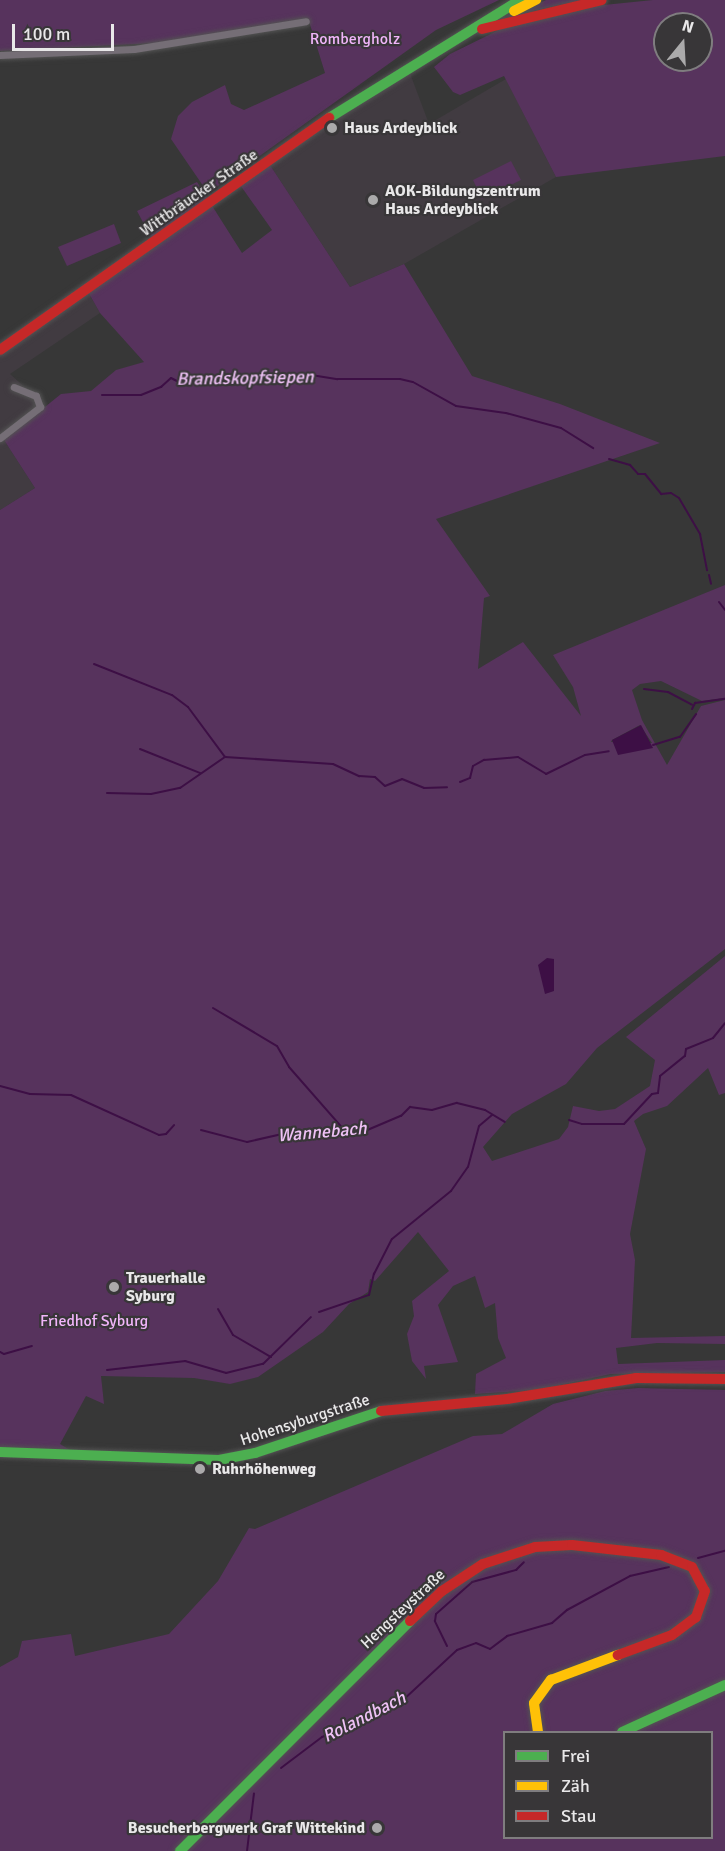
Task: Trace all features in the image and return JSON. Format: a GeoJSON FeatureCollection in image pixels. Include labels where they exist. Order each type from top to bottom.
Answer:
{"type":"FeatureCollection","features":[{"type":"Feature","properties":{"kind":"main road"},"geometry":{"type":"LineString","coordinates":[[416,63],[520,0]]}},
{"type":"Feature","properties":{"kind":"main road"},"geometry":{"type":"LineString","coordinates":[[416,63],[536,0]]}},
{"type":"Feature","properties":{"kind":"main road"},"geometry":{"type":"LineString","coordinates":[[482,29],[602,0]]}},
{"type":"Feature","properties":{"kind":"main road","name":"Wittbräucker Straße"},"geometry":{"type":"LineString","coordinates":[[0,350],[341,110],[416,63]]}},
{"type":"Feature","properties":{"kind":"main road","name":"Hohensyburgstraße"},"geometry":{"type":"LineString","coordinates":[[0,1452],[219,1460],[255,1454],[354,1417],[394,1408],[540,1395],[636,1378],[725,1380]]}},
{"type":"Feature","properties":{"kind":"main road","name":"Hengsteystraße"},"geometry":{"type":"LineString","coordinates":[[180,1851],[389,1641],[442,1591],[483,1564],[535,1547],[572,1545],[661,1555],[692,1567],[700,1576],[705,1591],[696,1617],[672,1635],[551,1680],[534,1702],[538,1731]]}},
{"type":"Feature","properties":{"kind":"main road"},"geometry":{"type":"LineString","coordinates":[[624,1731],[725,1684]]}},
{"type":"Feature","properties":{"kind":"street"},"geometry":{"type":"LineString","coordinates":[[0,55],[134,49],[306,21]]}},
{"type":"Feature","properties":{"kind":"street"},"geometry":{"type":"LineString","coordinates":[[0,438],[40,407],[36,396],[14,387]]}},
{"type":"Feature","properties":{"kind":"shaded area"},"geometry":{"type":"Polygon","coordinates":[[[408,68],[429,124],[506,79],[556,177],[404,264],[350,287],[268,162],[408,68]]]}},
{"type":"Feature","properties":{"kind":"shaded area"},"geometry":{"type":"Polygon","coordinates":[[[87,290],[100,313],[10,374],[45,405],[4,440],[35,488],[0,510],[0,350],[87,290]]]}},
{"type":"Feature","properties":{"kind":"shaded area"},"geometry":{"type":"Polygon","coordinates":[[[641,725],[653,748],[618,755],[612,740],[641,725]]]}},
{"type":"Feature","properties":{"kind":"shaded area"},"geometry":{"type":"Polygon","coordinates":[[[547,958],[554,959],[554,991],[545,994],[538,965],[547,958]]]}},
{"type":"Feature","properties":{"kind":"green space","name":"Rombergholz"},"geometry":{"type":"Polygon","coordinates":[[[0,0],[499,0],[436,30],[208,193],[171,139],[178,116],[192,102],[225,85],[231,104],[244,110],[325,73],[308,18],[156,43],[0,51],[0,0]]]}},
{"type":"Feature","properties":{"kind":"green space"},"geometry":{"type":"Polygon","coordinates":[[[546,0],[581,0],[515,15],[546,0]]]}},
{"type":"Feature","properties":{"kind":"green space"},"geometry":{"type":"Polygon","coordinates":[[[653,0],[725,0],[725,156],[556,177],[504,76],[460,95],[453,92],[434,67],[450,54],[505,27],[594,6],[653,0]]]}},
{"type":"Feature","properties":{"kind":"green space"},"geometry":{"type":"Polygon","coordinates":[[[511,161],[521,180],[482,199],[473,180],[511,161]]]}},
{"type":"Feature","properties":{"kind":"green space","name":"Friedhof Syburg"},"geometry":{"type":"Polygon","coordinates":[[[268,162],[350,287],[404,264],[472,376],[560,404],[660,443],[436,519],[490,596],[484,598],[478,669],[523,642],[581,716],[573,687],[553,655],[725,585],[725,698],[702,701],[661,681],[640,684],[632,690],[642,720],[667,765],[701,706],[725,700],[725,949],[597,1048],[566,1084],[512,1114],[483,1147],[492,1161],[559,1139],[568,1127],[573,1106],[599,1111],[615,1109],[650,1086],[655,1060],[626,1037],[725,956],[725,1093],[719,1095],[708,1068],[667,1106],[643,1114],[634,1121],[646,1149],[630,1234],[635,1260],[631,1338],[725,1336],[725,1344],[657,1343],[616,1348],[618,1364],[725,1360],[725,1372],[611,1374],[537,1390],[475,1394],[476,1374],[506,1358],[498,1338],[495,1303],[485,1308],[475,1276],[453,1286],[438,1305],[458,1362],[424,1366],[426,1379],[412,1361],[407,1334],[414,1316],[412,1301],[449,1271],[418,1232],[375,1281],[370,1279],[368,1292],[349,1304],[323,1332],[258,1377],[230,1384],[194,1378],[101,1376],[104,1404],[86,1396],[60,1444],[80,1456],[0,1452],[0,510],[35,488],[4,440],[61,394],[91,391],[116,370],[144,362],[100,313],[87,290],[154,243],[137,211],[197,182],[242,253],[272,230],[238,182],[268,162]],[[640,725],[611,742],[652,743],[640,725]]]}},
{"type":"Feature","properties":{"kind":"green space"},"geometry":{"type":"Polygon","coordinates":[[[114,224],[121,243],[67,266],[58,247],[114,224]]]}},
{"type":"Feature","properties":{"kind":"green space"},"geometry":{"type":"Polygon","coordinates":[[[638,1388],[725,1390],[725,1851],[0,1851],[0,1667],[18,1657],[22,1641],[71,1634],[75,1656],[169,1634],[218,1581],[249,1528],[255,1529],[473,1436],[502,1434],[553,1404],[605,1391],[638,1388]]]}},
{"type":"Feature","properties":{"kind":"waterway","name":"Brandskopfsiepen"},"geometry":{"type":"LineString","coordinates":[[102,395],[141,395],[161,387],[171,378],[181,383],[200,377],[213,381],[305,374],[338,379],[400,379],[413,382],[456,406],[506,413],[561,428],[593,448]]}},
{"type":"Feature","properties":{"kind":"waterway","name":"Brandskopfsiepen"},"geometry":{"type":"LineString","coordinates":[[609,459],[630,465],[638,474],[645,474],[661,494],[671,493],[679,498],[700,534],[707,570]]}},
{"type":"Feature","properties":{"kind":"waterway","name":"Brandskopfsiepen"},"geometry":{"type":"LineString","coordinates":[[709,575],[711,584]]}},
{"type":"Feature","properties":{"kind":"waterway","name":"Brandskopfsiepen"},"geometry":{"type":"LineString","coordinates":[[719,602],[725,610]]}},
{"type":"Feature","properties":{"kind":"waterway"},"geometry":{"type":"LineString","coordinates":[[94,664],[172,695],[188,707],[225,757]]}},
{"type":"Feature","properties":{"kind":"waterway"},"geometry":{"type":"LineString","coordinates":[[644,689],[668,692],[692,705]]}},
{"type":"Feature","properties":{"kind":"waterway"},"geometry":{"type":"LineString","coordinates":[[692,709],[695,703],[725,699]]}},
{"type":"Feature","properties":{"kind":"waterway"},"geometry":{"type":"LineString","coordinates":[[653,745],[680,737],[696,714]]}},
{"type":"Feature","properties":{"kind":"waterway"},"geometry":{"type":"LineString","coordinates":[[140,749],[200,773]]}},
{"type":"Feature","properties":{"kind":"waterway"},"geometry":{"type":"LineString","coordinates":[[460,782],[470,778],[473,766],[484,760],[518,757],[546,774],[585,755],[609,751]]}},
{"type":"Feature","properties":{"kind":"waterway"},"geometry":{"type":"LineString","coordinates":[[225,757],[333,764],[359,776],[375,777],[385,786],[402,779],[424,788],[447,787]]}},
{"type":"Feature","properties":{"kind":"waterway"},"geometry":{"type":"LineString","coordinates":[[107,793],[151,794],[180,788],[225,757]]}},
{"type":"Feature","properties":{"kind":"waterway"},"geometry":{"type":"LineString","coordinates":[[213,1008],[277,1046],[289,1067],[346,1132]]}},
{"type":"Feature","properties":{"kind":"waterway","name":"Wannebach"},"geometry":{"type":"LineString","coordinates":[[569,1120],[582,1124],[624,1124],[652,1094],[658,1093],[660,1076],[685,1056],[686,1049],[713,1038],[725,1023]]}},
{"type":"Feature","properties":{"kind":"waterway","name":"Wannebach"},"geometry":{"type":"LineString","coordinates":[[0,1086],[30,1094],[71,1095],[159,1135],[166,1134],[174,1125]]}},
{"type":"Feature","properties":{"kind":"waterway","name":"Wannebach"},"geometry":{"type":"LineString","coordinates":[[201,1130],[247,1142],[282,1134],[356,1128],[365,1131],[401,1116],[410,1107],[432,1110],[457,1103],[485,1110],[505,1122]]}},
{"type":"Feature","properties":{"kind":"waterway"},"geometry":{"type":"LineString","coordinates":[[319,1312],[369,1295],[374,1274],[392,1239],[451,1191],[468,1167],[479,1126],[492,1115]]}},
{"type":"Feature","properties":{"kind":"waterway"},"geometry":{"type":"LineString","coordinates":[[218,1309],[233,1335],[271,1357]]}},
{"type":"Feature","properties":{"kind":"waterway"},"geometry":{"type":"LineString","coordinates":[[107,1370],[185,1361],[226,1373],[263,1364],[311,1317]]}},
{"type":"Feature","properties":{"kind":"waterway"},"geometry":{"type":"LineString","coordinates":[[0,1352],[4,1354],[32,1346]]}},
{"type":"Feature","properties":{"kind":"waterway","name":"Rolandbach"},"geometry":{"type":"LineString","coordinates":[[698,1558],[725,1551]]}},
{"type":"Feature","properties":{"kind":"waterway"},"geometry":{"type":"LineString","coordinates":[[447,1646],[435,1621],[436,1614],[472,1582],[516,1570],[524,1562]]}},
{"type":"Feature","properties":{"kind":"waterway","name":"Rolandbach"},"geometry":{"type":"LineString","coordinates":[[281,1768],[322,1737],[355,1724],[381,1704],[402,1701],[457,1650],[476,1643],[490,1649],[507,1636],[552,1623],[567,1610],[630,1576],[669,1567]]}},
{"type":"Feature","properties":{"kind":"waterway","name":"Rolandbach"},"geometry":{"type":"LineString","coordinates":[[247,1851],[254,1793]]}},
{"type":"Feature","properties":{"kind":"traffic: fast"},"geometry":{"type":"LineString","coordinates":[[329,118],[520,0]]}},
{"type":"Feature","properties":{"kind":"traffic: fast"},"geometry":{"type":"LineString","coordinates":[[0,1452],[219,1460],[255,1453],[381,1411]]}},
{"type":"Feature","properties":{"kind":"traffic: fast"},"geometry":{"type":"LineString","coordinates":[[180,1851],[410,1621]]}},
{"type":"Feature","properties":{"kind":"traffic: fast"},"geometry":{"type":"LineString","coordinates":[[624,1731],[725,1685]]}},
{"type":"Feature","properties":{"kind":"traffic: slow"},"geometry":{"type":"LineString","coordinates":[[514,11],[536,0]]}},
{"type":"Feature","properties":{"kind":"traffic: slow"},"geometry":{"type":"LineString","coordinates":[[538,1731],[534,1703],[551,1680],[618,1655]]}},
{"type":"Feature","properties":{"kind":"traffic: jam"},"geometry":{"type":"LineString","coordinates":[[482,29],[602,0]]}},
{"type":"Feature","properties":{"kind":"traffic: jam"},"geometry":{"type":"LineString","coordinates":[[0,350],[329,118]]}},
{"type":"Feature","properties":{"kind":"traffic: jam"},"geometry":{"type":"LineString","coordinates":[[381,1411],[507,1399],[636,1378],[725,1379]]}},
{"type":"Feature","properties":{"kind":"traffic: jam"},"geometry":{"type":"LineString","coordinates":[[410,1621],[442,1591],[483,1564],[535,1547],[572,1545],[661,1555],[692,1567],[705,1591],[696,1617],[672,1635],[618,1655]]}},
{"type":"Feature","properties":{"kind":"place","name":"Haus Ardeyblick"},"geometry":{"type":"Point","coordinates":[332,128]}},
{"type":"Feature","properties":{"kind":"place","name":"AOK-Bildungszentrum Haus Ardeyblick"},"geometry":{"type":"Point","coordinates":[373,200]}},
{"type":"Feature","properties":{"kind":"place","name":"Trauerhalle Syburg"},"geometry":{"type":"Point","coordinates":[114,1287]}},
{"type":"Feature","properties":{"kind":"place","name":"Ruhrhöhenweg"},"geometry":{"type":"Point","coordinates":[200,1469]}},
{"type":"Feature","properties":{"kind":"place","name":"Besucherbergwerk Graf Wittekind"},"geometry":{"type":"Point","coordinates":[377,1828]}}]}
